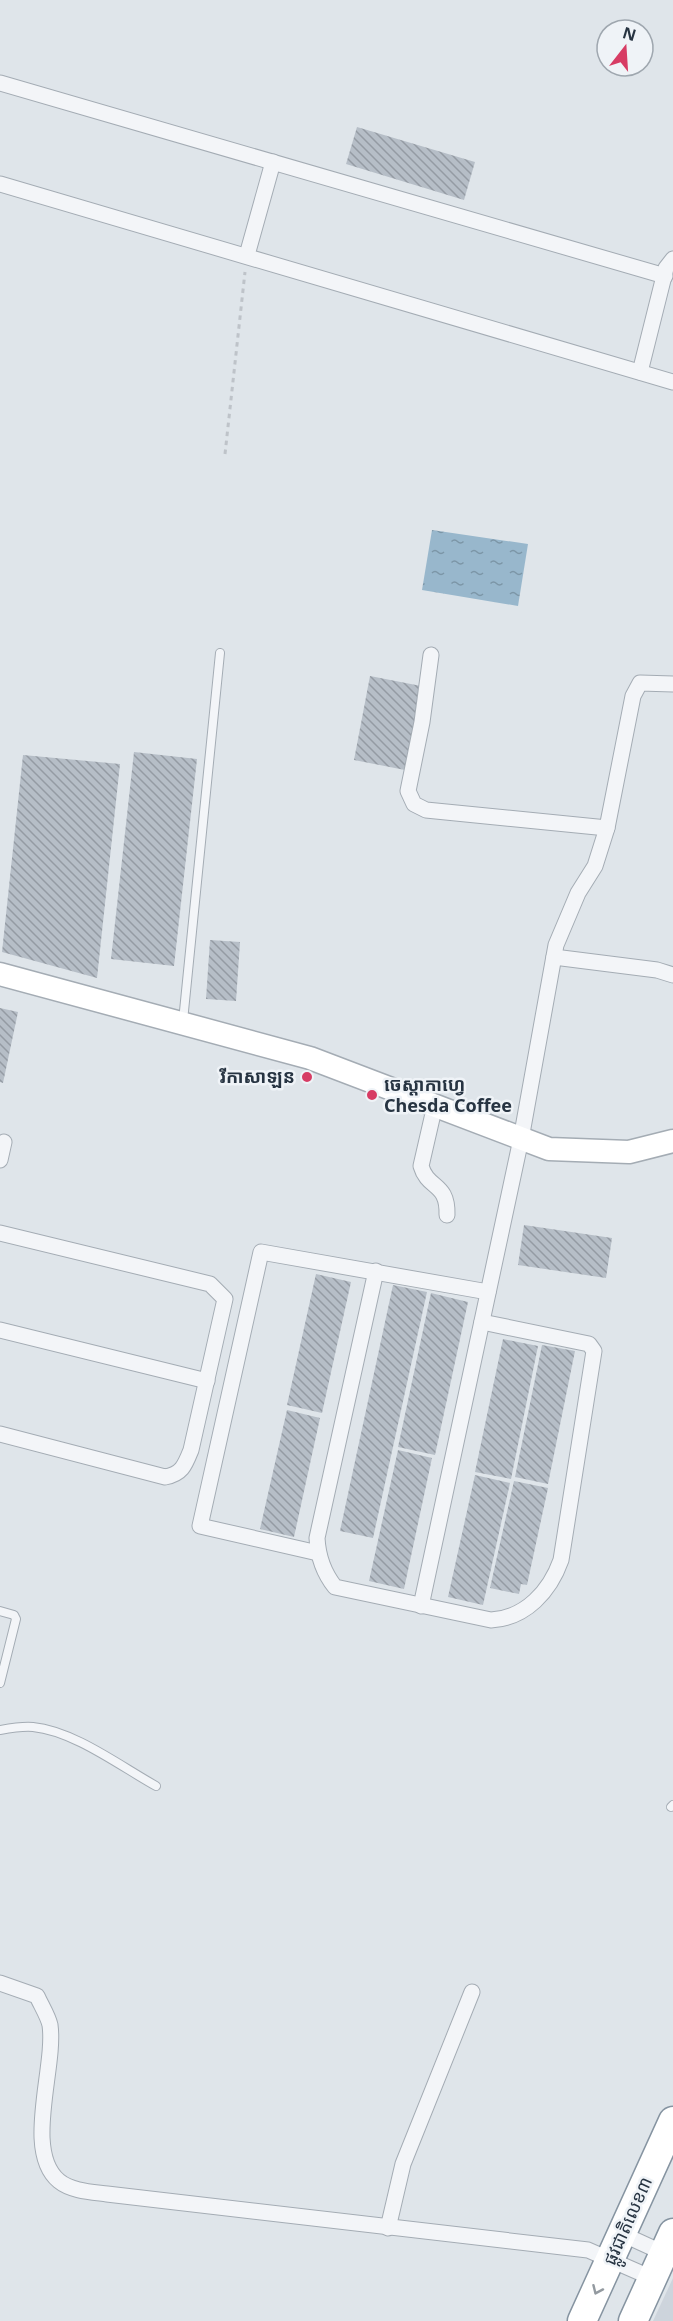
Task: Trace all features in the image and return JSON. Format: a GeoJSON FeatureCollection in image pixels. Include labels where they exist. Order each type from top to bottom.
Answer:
{"type":"FeatureCollection","features":[{"type":"Feature","properties":{"kind":"highway","name":"ផ្លូវជាតិលេខ៣"},"geometry":{"type":"LineString","coordinates":[[582,2321],[673,2121]]}},
{"type":"Feature","properties":{"kind":"highway"},"geometry":{"type":"LineString","coordinates":[[633,2321],[665,2255]]}},
{"type":"Feature","properties":{"kind":"street"},"geometry":{"type":"LineString","coordinates":[[0,84],[665,276]]}},
{"type":"Feature","properties":{"kind":"street"},"geometry":{"type":"LineString","coordinates":[[247,255],[273,162]]}},
{"type":"Feature","properties":{"kind":"street"},"geometry":{"type":"LineString","coordinates":[[0,184],[673,382]]}},
{"type":"Feature","properties":{"kind":"street"},"geometry":{"type":"LineString","coordinates":[[640,372],[665,276],[673,259]]}},
{"type":"Feature","properties":{"kind":"street"},"geometry":{"type":"LineString","coordinates":[[431,655],[422,722],[408,791],[414,804],[426,810],[607,828]]}},
{"type":"Feature","properties":{"kind":"street"},"geometry":{"type":"LineString","coordinates":[[421,1606],[521,1139],[556,945],[578,893],[595,866],[607,828],[633,696],[640,683],[673,684]]}},
{"type":"Feature","properties":{"kind":"street"},"geometry":{"type":"LineString","coordinates":[[554,957],[657,970],[673,975]]}},
{"type":"Feature","properties":{"kind":"street"},"geometry":{"type":"LineString","coordinates":[[0,974],[310,1058],[549,1149],[629,1152],[673,1141]]}},
{"type":"Feature","properties":{"kind":"street"},"geometry":{"type":"LineString","coordinates":[[435,1105],[421,1166],[424,1176],[438,1186],[447,1199],[447,1215]]}},
{"type":"Feature","properties":{"kind":"street"},"geometry":{"type":"LineString","coordinates":[[0,1160],[4,1142]]}},
{"type":"Feature","properties":{"kind":"street"},"geometry":{"type":"LineString","coordinates":[[0,1233],[210,1284],[225,1299],[191,1450],[185,1467],[175,1475],[165,1477],[0,1434]]}},
{"type":"Feature","properties":{"kind":"street"},"geometry":{"type":"LineString","coordinates":[[318,1553],[200,1526],[261,1251],[488,1293]]}},
{"type":"Feature","properties":{"kind":"street"},"geometry":{"type":"LineString","coordinates":[[376,1271],[317,1538],[318,1553],[328,1578],[335,1587],[491,1620],[519,1615],[549,1585],[561,1560],[594,1351],[588,1344],[482,1322]]}},
{"type":"Feature","properties":{"kind":"street"},"geometry":{"type":"LineString","coordinates":[[0,1330],[207,1381]]}},
{"type":"Feature","properties":{"kind":"street"},"geometry":{"type":"LineString","coordinates":[[0,1983],[37,1996],[50,2023],[51,2052],[42,2142],[45,2165],[60,2182],[76,2189],[388,2228],[588,2250],[616,2246],[665,2255]]}},
{"type":"Feature","properties":{"kind":"street"},"geometry":{"type":"LineString","coordinates":[[388,2228],[403,2164],[472,1992]]}},
{"type":"Feature","properties":{"kind":"street"},"geometry":{"type":"LineString","coordinates":[[616,2246],[665,2255]]}},
{"type":"Feature","properties":{"kind":"lane"},"geometry":{"type":"LineString","coordinates":[[183,1024],[220,653]]}},
{"type":"Feature","properties":{"kind":"lane"},"geometry":{"type":"LineString","coordinates":[[0,1611],[14,1615],[16,1619],[0,1683]]}},
{"type":"Feature","properties":{"kind":"lane"},"geometry":{"type":"LineString","coordinates":[[0,1730],[31,1726],[70,1737],[156,1786]]}},
{"type":"Feature","properties":{"kind":"path"},"geometry":{"type":"LineString","coordinates":[[225,454],[247,255]]}},
{"type":"Feature","properties":{"kind":"shaded area"},"geometry":{"type":"Polygon","coordinates":[[[673,2278],[673,2321],[653,2321],[673,2278]]]}},
{"type":"Feature","properties":{"kind":"water"},"geometry":{"type":"Polygon","coordinates":[[[432,530],[528,544],[518,606],[422,590],[432,530]]]}},
{"type":"Feature","properties":{"kind":"building"},"geometry":{"type":"Polygon","coordinates":[[[357,127],[475,162],[464,200],[346,164],[357,127]]]}},
{"type":"Feature","properties":{"kind":"building"},"geometry":{"type":"Polygon","coordinates":[[[370,676],[421,686],[405,770],[354,760],[370,676]]]}},
{"type":"Feature","properties":{"kind":"building"},"geometry":{"type":"Polygon","coordinates":[[[134,752],[197,759],[174,966],[111,959],[134,752]]]}},
{"type":"Feature","properties":{"kind":"building"},"geometry":{"type":"Polygon","coordinates":[[[23,755],[120,764],[97,978],[2,952],[23,755]]]}},
{"type":"Feature","properties":{"kind":"building"},"geometry":{"type":"Polygon","coordinates":[[[210,940],[240,942],[236,1001],[206,999],[210,940]]]}},
{"type":"Feature","properties":{"kind":"building"},"geometry":{"type":"Polygon","coordinates":[[[0,1008],[18,1012],[3,1083],[0,1082],[0,1008]]]}},
{"type":"Feature","properties":{"kind":"building"},"geometry":{"type":"Polygon","coordinates":[[[524,1225],[612,1238],[606,1278],[518,1265],[524,1225]]]}},
{"type":"Feature","properties":{"kind":"building"},"geometry":{"type":"Polygon","coordinates":[[[316,1274],[351,1282],[322,1413],[287,1405],[316,1274]]]}},
{"type":"Feature","properties":{"kind":"building"},"geometry":{"type":"Polygon","coordinates":[[[393,1285],[427,1292],[373,1538],[340,1531],[393,1285]]]}},
{"type":"Feature","properties":{"kind":"building"},"geometry":{"type":"Polygon","coordinates":[[[431,1293],[468,1302],[435,1455],[398,1447],[431,1293]]]}},
{"type":"Feature","properties":{"kind":"building"},"geometry":{"type":"Polygon","coordinates":[[[503,1339],[538,1346],[511,1479],[475,1472],[503,1339]]]}},
{"type":"Feature","properties":{"kind":"building"},"geometry":{"type":"Polygon","coordinates":[[[542,1345],[575,1351],[548,1484],[515,1477],[542,1345]]]}},
{"type":"Feature","properties":{"kind":"building"},"geometry":{"type":"Polygon","coordinates":[[[287,1410],[320,1418],[294,1537],[260,1529],[287,1410]]]}},
{"type":"Feature","properties":{"kind":"building"},"geometry":{"type":"Polygon","coordinates":[[[398,1450],[432,1458],[404,1589],[369,1581],[398,1450]]]}},
{"type":"Feature","properties":{"kind":"building"},"geometry":{"type":"Polygon","coordinates":[[[475,1475],[510,1483],[483,1605],[448,1597],[475,1475]]]}},
{"type":"Feature","properties":{"kind":"building"},"geometry":{"type":"Polygon","coordinates":[[[514,1481],[548,1488],[527,1585],[521,1584],[519,1594],[490,1588],[514,1481]]]}},
{"type":"Feature","properties":{"kind":"place","name":"រីកាសាឡន"},"geometry":{"type":"Point","coordinates":[307,1077]}},
{"type":"Feature","properties":{"kind":"place","name":"ចេស្ដាកាហ្វេ Chesda Coffee"},"geometry":{"type":"Point","coordinates":[372,1095]}}]}
